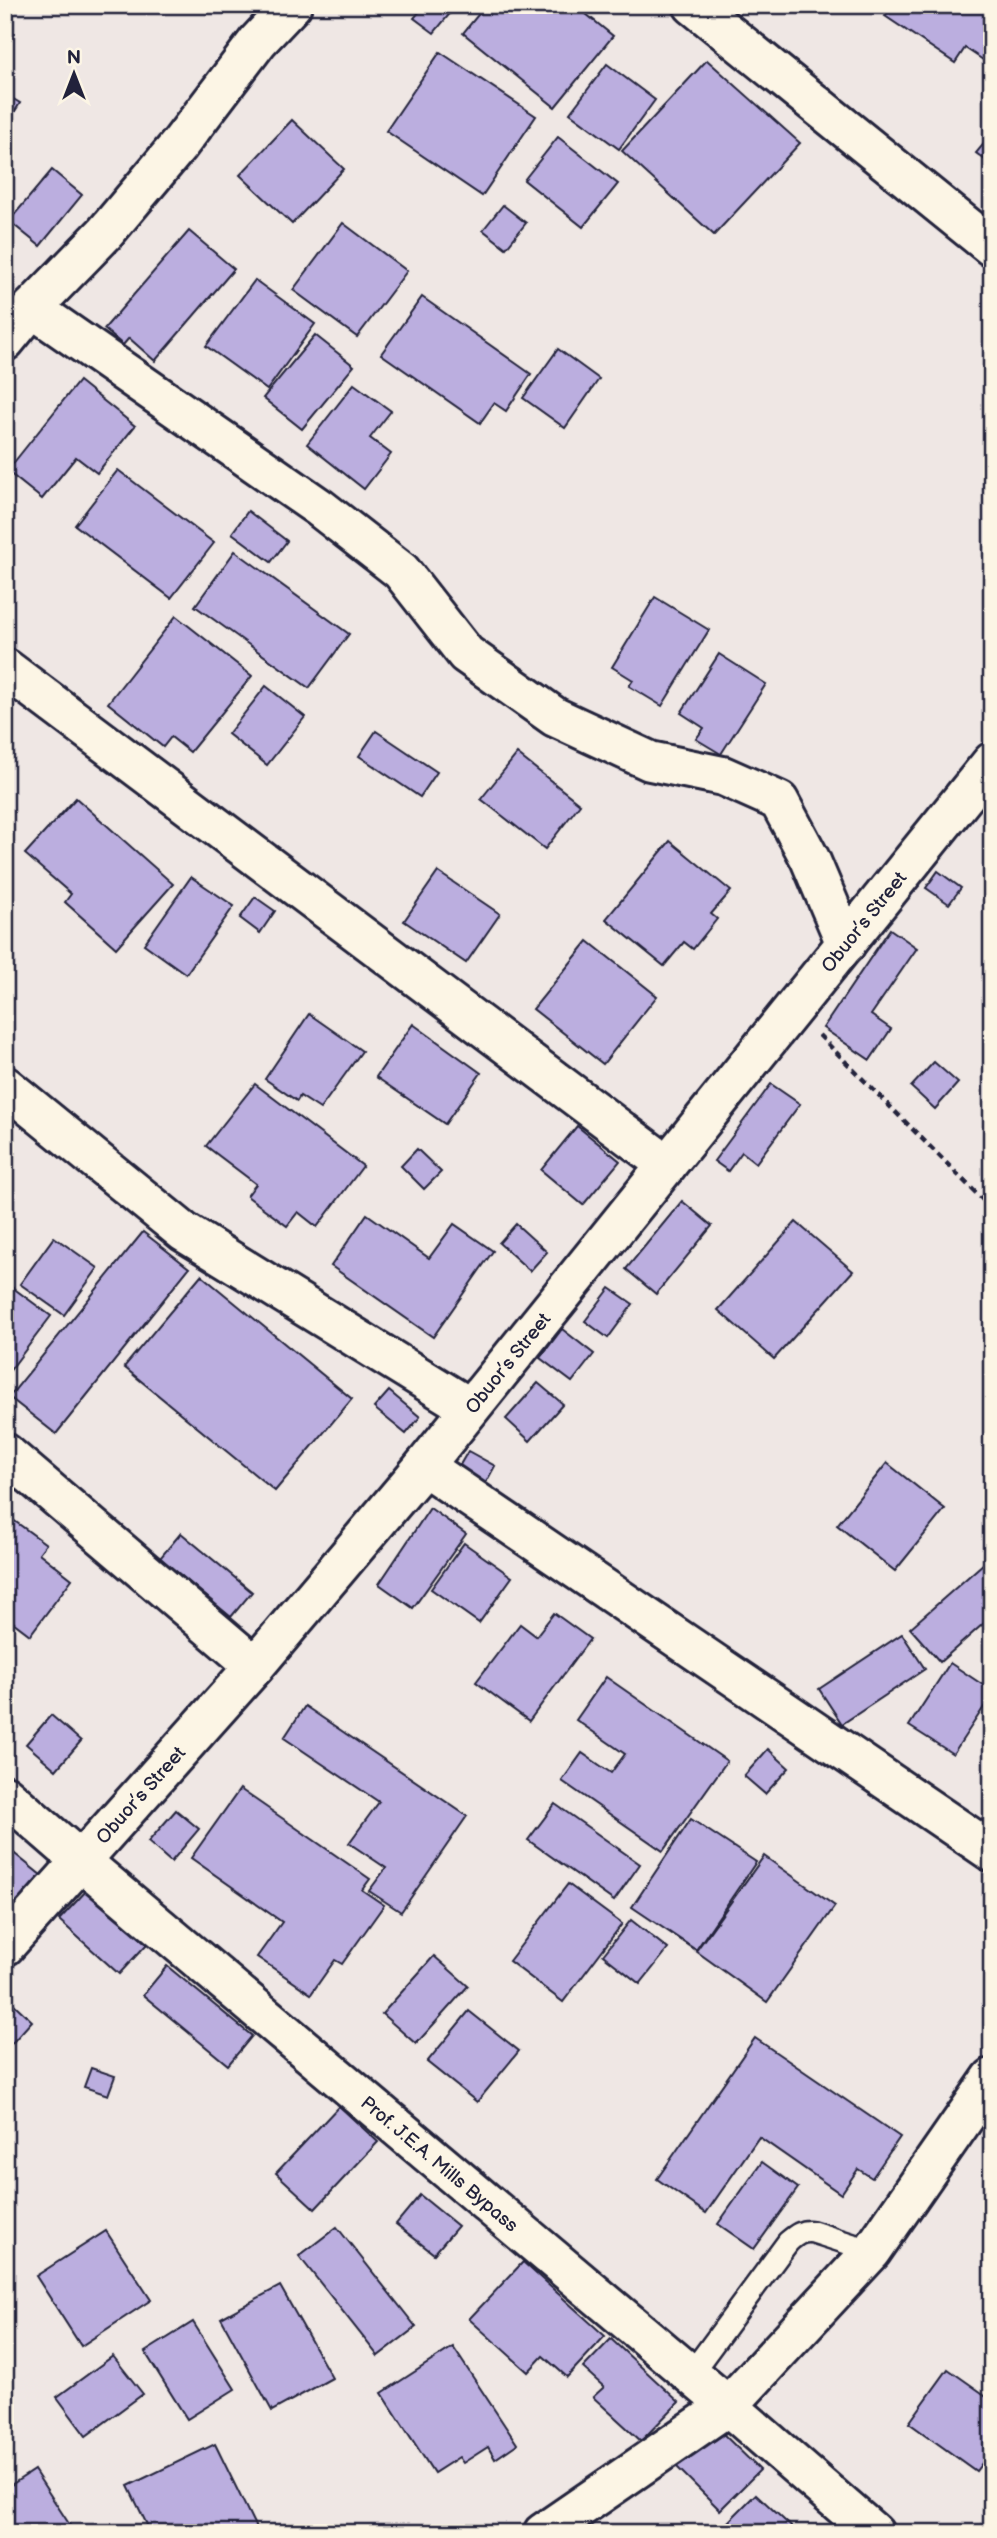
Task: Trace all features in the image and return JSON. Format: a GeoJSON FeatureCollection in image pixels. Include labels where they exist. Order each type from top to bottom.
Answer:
{"type":"FeatureCollection","features":[{"type":"Feature","properties":{"kind":"street"},"geometry":{"type":"LineString","coordinates":[[5,341],[32,308],[105,233],[179,145],[258,41],[292,5]]}},
{"type":"Feature","properties":{"kind":"street"},"geometry":{"type":"LineString","coordinates":[[693,5],[992,247]]}},
{"type":"Feature","properties":{"kind":"street"},"geometry":{"type":"LineString","coordinates":[[32,308],[320,508],[401,571],[466,654],[555,717],[650,761],[723,776],[779,801],[810,859],[846,944]]}},
{"type":"Feature","properties":{"kind":"street"},"geometry":{"type":"LineString","coordinates":[[5,668],[667,1165]]}},
{"type":"Feature","properties":{"kind":"street","name":"Obuor’s Street"},"geometry":{"type":"LineString","coordinates":[[5,1947],[255,1666],[424,1466],[992,762]]}},
{"type":"Feature","properties":{"kind":"street"},"geometry":{"type":"LineString","coordinates":[[5,1086],[184,1232],[470,1408]]}},
{"type":"Feature","properties":{"kind":"street"},"geometry":{"type":"LineString","coordinates":[[5,1453],[255,1666]]}},
{"type":"Feature","properties":{"kind":"street"},"geometry":{"type":"LineString","coordinates":[[424,1466],[992,1852]]}},
{"type":"Feature","properties":{"kind":"street","name":"Prof. J.E.A. Mills Bypass"},"geometry":{"type":"LineString","coordinates":[[5,1795],[728,2406],[874,2533]]}},
{"type":"Feature","properties":{"kind":"street"},"geometry":{"type":"LineString","coordinates":[[543,2533],[728,2406],[872,2251],[992,2078]]}},
{"type":"Feature","properties":{"kind":"lane"},"geometry":{"type":"LineString","coordinates":[[690,2375],[788,2242],[796,2235],[804,2231],[813,2232],[872,2251]]}},
{"type":"Feature","properties":{"kind":"path"},"geometry":{"type":"LineString","coordinates":[[794,1009],[992,1209]]}},
{"type":"Feature","properties":{"kind":"building"},"geometry":{"type":"Polygon","coordinates":[[[425,5],[457,5],[434,33],[414,18],[425,5]]]}},
{"type":"Feature","properties":{"kind":"building"},"geometry":{"type":"Polygon","coordinates":[[[486,5],[575,5],[613,36],[555,107],[463,33],[486,5]]]}},
{"type":"Feature","properties":{"kind":"building"},"geometry":{"type":"Polygon","coordinates":[[[893,5],[992,5],[992,66],[965,48],[955,63],[885,16],[893,5]]]}},
{"type":"Feature","properties":{"kind":"building"},"geometry":{"type":"Polygon","coordinates":[[[440,52],[536,116],[482,196],[386,131],[440,52]]]}},
{"type":"Feature","properties":{"kind":"building"},"geometry":{"type":"Polygon","coordinates":[[[707,60],[800,143],[714,235],[622,151],[707,60]]]}},
{"type":"Feature","properties":{"kind":"building"},"geometry":{"type":"Polygon","coordinates":[[[607,64],[655,100],[619,149],[570,113],[607,64]]]}},
{"type":"Feature","properties":{"kind":"building"},"geometry":{"type":"Polygon","coordinates":[[[5,94],[20,103],[5,127],[5,94]]]}},
{"type":"Feature","properties":{"kind":"building"},"geometry":{"type":"Polygon","coordinates":[[[292,120],[344,169],[292,224],[240,175],[292,120]]]}},
{"type":"Feature","properties":{"kind":"building"},"geometry":{"type":"Polygon","coordinates":[[[992,134],[992,165],[976,153],[992,134]]]}},
{"type":"Feature","properties":{"kind":"building"},"geometry":{"type":"Polygon","coordinates":[[[558,137],[618,184],[583,227],[524,180],[558,137]]]}},
{"type":"Feature","properties":{"kind":"building"},"geometry":{"type":"Polygon","coordinates":[[[52,170],[82,195],[40,246],[9,221],[52,170]]]}},
{"type":"Feature","properties":{"kind":"building"},"geometry":{"type":"Polygon","coordinates":[[[503,205],[526,223],[506,248],[483,230],[503,205]]]}},
{"type":"Feature","properties":{"kind":"building"},"geometry":{"type":"Polygon","coordinates":[[[343,223],[407,271],[357,337],[293,290],[343,223]]]}},
{"type":"Feature","properties":{"kind":"building"},"geometry":{"type":"Polygon","coordinates":[[[189,231],[234,269],[155,361],[129,338],[123,345],[104,329],[189,231]]]}},
{"type":"Feature","properties":{"kind":"building"},"geometry":{"type":"Polygon","coordinates":[[[255,280],[315,324],[267,390],[206,346],[255,280]]]}},
{"type":"Feature","properties":{"kind":"building"},"geometry":{"type":"Polygon","coordinates":[[[422,297],[531,374],[506,411],[494,403],[480,423],[381,354],[422,297]]]}},
{"type":"Feature","properties":{"kind":"building"},"geometry":{"type":"Polygon","coordinates":[[[315,335],[354,366],[302,429],[263,398],[315,335]]]}},
{"type":"Feature","properties":{"kind":"building"},"geometry":{"type":"Polygon","coordinates":[[[558,349],[599,379],[565,428],[523,398],[558,349]]]}},
{"type":"Feature","properties":{"kind":"building"},"geometry":{"type":"Polygon","coordinates":[[[79,381],[135,426],[97,473],[76,457],[42,499],[7,471],[79,381]]]}},
{"type":"Feature","properties":{"kind":"building"},"geometry":{"type":"Polygon","coordinates":[[[354,384],[391,411],[370,438],[391,454],[364,489],[307,444],[354,384]]]}},
{"type":"Feature","properties":{"kind":"building"},"geometry":{"type":"Polygon","coordinates":[[[118,470],[214,543],[171,598],[75,525],[118,470]]]}},
{"type":"Feature","properties":{"kind":"building"},"geometry":{"type":"Polygon","coordinates":[[[248,511],[287,541],[271,562],[232,533],[248,511]]]}},
{"type":"Feature","properties":{"kind":"building"},"geometry":{"type":"Polygon","coordinates":[[[235,551],[349,634],[309,688],[195,606],[235,551]]]}},
{"type":"Feature","properties":{"kind":"building"},"geometry":{"type":"Polygon","coordinates":[[[655,597],[709,630],[662,706],[629,686],[633,680],[612,667],[655,597]]]}},
{"type":"Feature","properties":{"kind":"building"},"geometry":{"type":"Polygon","coordinates":[[[176,616],[252,676],[190,752],[171,737],[163,747],[108,703],[176,616]]]}},
{"type":"Feature","properties":{"kind":"building"},"geometry":{"type":"Polygon","coordinates":[[[719,654],[766,684],[721,754],[696,739],[704,728],[681,713],[719,654]]]}},
{"type":"Feature","properties":{"kind":"building"},"geometry":{"type":"Polygon","coordinates":[[[266,686],[305,717],[267,765],[228,734],[266,686]]]}},
{"type":"Feature","properties":{"kind":"building"},"geometry":{"type":"Polygon","coordinates":[[[376,731],[437,772],[420,797],[359,756],[376,731]]]}},
{"type":"Feature","properties":{"kind":"building"},"geometry":{"type":"Polygon","coordinates":[[[517,754],[580,804],[545,849],[481,799],[517,754]]]}},
{"type":"Feature","properties":{"kind":"building"},"geometry":{"type":"Polygon","coordinates":[[[76,798],[173,884],[116,948],[65,902],[71,894],[25,854],[76,798]]]}},
{"type":"Feature","properties":{"kind":"building"},"geometry":{"type":"Polygon","coordinates":[[[670,841],[731,891],[711,914],[717,919],[693,949],[684,942],[664,966],[606,919],[670,841]]]}},
{"type":"Feature","properties":{"kind":"building"},"geometry":{"type":"Polygon","coordinates":[[[938,871],[961,888],[949,904],[926,888],[938,871]]]}},
{"type":"Feature","properties":{"kind":"building"},"geometry":{"type":"Polygon","coordinates":[[[438,872],[500,914],[466,963],[404,921],[438,872]]]}},
{"type":"Feature","properties":{"kind":"building"},"geometry":{"type":"Polygon","coordinates":[[[191,877],[234,906],[186,974],[144,944],[191,877]]]}},
{"type":"Feature","properties":{"kind":"building"},"geometry":{"type":"Polygon","coordinates":[[[255,897],[275,911],[260,933],[240,918],[255,897]]]}},
{"type":"Feature","properties":{"kind":"building"},"geometry":{"type":"Polygon","coordinates":[[[890,929],[917,948],[871,1015],[891,1029],[870,1060],[823,1028],[890,929]]]}},
{"type":"Feature","properties":{"kind":"building"},"geometry":{"type":"Polygon","coordinates":[[[588,941],[657,996],[603,1064],[533,1009],[588,941]]]}},
{"type":"Feature","properties":{"kind":"building"},"geometry":{"type":"Polygon","coordinates":[[[309,1014],[362,1051],[320,1109],[300,1096],[297,1101],[265,1079],[309,1014]]]}},
{"type":"Feature","properties":{"kind":"building"},"geometry":{"type":"Polygon","coordinates":[[[413,1024],[481,1073],[445,1124],[376,1077],[413,1024]]]}},
{"type":"Feature","properties":{"kind":"building"},"geometry":{"type":"Polygon","coordinates":[[[934,1062],[958,1083],[935,1109],[911,1087],[934,1062]]]}},
{"type":"Feature","properties":{"kind":"building"},"geometry":{"type":"Polygon","coordinates":[[[255,1084],[363,1166],[317,1227],[298,1212],[287,1226],[247,1196],[256,1184],[206,1146],[255,1084]]]}},
{"type":"Feature","properties":{"kind":"building"},"geometry":{"type":"Polygon","coordinates":[[[771,1084],[800,1104],[756,1163],[742,1152],[728,1171],[714,1161],[771,1084]]]}},
{"type":"Feature","properties":{"kind":"building"},"geometry":{"type":"Polygon","coordinates":[[[577,1126],[620,1161],[583,1205],[541,1170],[577,1126]]]}},
{"type":"Feature","properties":{"kind":"building"},"geometry":{"type":"Polygon","coordinates":[[[417,1149],[441,1172],[424,1189],[401,1166],[417,1149]]]}},
{"type":"Feature","properties":{"kind":"building"},"geometry":{"type":"Polygon","coordinates":[[[682,1201],[712,1226],[656,1294],[626,1269],[682,1201]]]}},
{"type":"Feature","properties":{"kind":"building"},"geometry":{"type":"Polygon","coordinates":[[[367,1214],[429,1258],[454,1224],[493,1251],[433,1337],[331,1266],[367,1214]]]}},
{"type":"Feature","properties":{"kind":"building"},"geometry":{"type":"Polygon","coordinates":[[[796,1222],[853,1271],[774,1359],[718,1310],[796,1222]]]}},
{"type":"Feature","properties":{"kind":"building"},"geometry":{"type":"Polygon","coordinates":[[[516,1224],[547,1252],[530,1271],[499,1243],[516,1224]]]}},
{"type":"Feature","properties":{"kind":"building"},"geometry":{"type":"Polygon","coordinates":[[[143,1232],[189,1268],[56,1434],[9,1397],[143,1232]]]}},
{"type":"Feature","properties":{"kind":"building"},"geometry":{"type":"Polygon","coordinates":[[[54,1237],[98,1268],[64,1315],[20,1284],[54,1237]]]}},
{"type":"Feature","properties":{"kind":"building"},"geometry":{"type":"Polygon","coordinates":[[[201,1275],[352,1399],[275,1491],[124,1367],[201,1275]]]}},
{"type":"Feature","properties":{"kind":"building"},"geometry":{"type":"Polygon","coordinates":[[[5,1282],[51,1316],[5,1377],[5,1282]]]}},
{"type":"Feature","properties":{"kind":"building"},"geometry":{"type":"Polygon","coordinates":[[[610,1288],[633,1304],[608,1338],[585,1321],[610,1288]]]}},
{"type":"Feature","properties":{"kind":"building"},"geometry":{"type":"Polygon","coordinates":[[[562,1329],[594,1354],[572,1382],[540,1358],[562,1329]]]}},
{"type":"Feature","properties":{"kind":"building"},"geometry":{"type":"Polygon","coordinates":[[[538,1383],[563,1404],[530,1441],[506,1419],[538,1383]]]}},
{"type":"Feature","properties":{"kind":"building"},"geometry":{"type":"Polygon","coordinates":[[[389,1391],[420,1417],[406,1434],[374,1408],[389,1391]]]}},
{"type":"Feature","properties":{"kind":"building"},"geometry":{"type":"Polygon","coordinates":[[[468,1451],[495,1466],[484,1486],[457,1470],[468,1451]]]}},
{"type":"Feature","properties":{"kind":"building"},"geometry":{"type":"Polygon","coordinates":[[[887,1463],[945,1509],[895,1571],[837,1525],[887,1463]]]}},
{"type":"Feature","properties":{"kind":"building"},"geometry":{"type":"Polygon","coordinates":[[[430,1508],[466,1534],[413,1608],[379,1584],[430,1508]]]}},
{"type":"Feature","properties":{"kind":"building"},"geometry":{"type":"Polygon","coordinates":[[[5,1514],[46,1544],[39,1553],[72,1579],[30,1635],[5,1616],[5,1514]]]}},
{"type":"Feature","properties":{"kind":"building"},"geometry":{"type":"Polygon","coordinates":[[[181,1533],[252,1592],[231,1617],[160,1558],[181,1533]]]}},
{"type":"Feature","properties":{"kind":"building"},"geometry":{"type":"Polygon","coordinates":[[[464,1543],[512,1577],[479,1623],[431,1589],[464,1543]]]}},
{"type":"Feature","properties":{"kind":"building"},"geometry":{"type":"Polygon","coordinates":[[[992,1556],[992,1616],[940,1662],[910,1628],[992,1556]]]}},
{"type":"Feature","properties":{"kind":"building"},"geometry":{"type":"Polygon","coordinates":[[[554,1613],[590,1639],[529,1721],[476,1682],[520,1624],[536,1636],[554,1613]]]}},
{"type":"Feature","properties":{"kind":"building"},"geometry":{"type":"Polygon","coordinates":[[[902,1634],[925,1669],[842,1724],[819,1689],[902,1634]]]}},
{"type":"Feature","properties":{"kind":"building"},"geometry":{"type":"Polygon","coordinates":[[[950,1663],[992,1691],[992,1695],[953,1754],[909,1726],[950,1663]]]}},
{"type":"Feature","properties":{"kind":"building"},"geometry":{"type":"Polygon","coordinates":[[[606,1677],[727,1761],[663,1851],[562,1781],[582,1753],[611,1773],[625,1754],[576,1720],[606,1677]]]}},
{"type":"Feature","properties":{"kind":"building"},"geometry":{"type":"Polygon","coordinates":[[[305,1706],[467,1816],[401,1912],[369,1891],[386,1868],[349,1843],[379,1802],[284,1738],[305,1706]]]}},
{"type":"Feature","properties":{"kind":"building"},"geometry":{"type":"Polygon","coordinates":[[[51,1715],[81,1741],[56,1770],[26,1744],[51,1715]]]}},
{"type":"Feature","properties":{"kind":"building"},"geometry":{"type":"Polygon","coordinates":[[[768,1749],[789,1768],[765,1794],[744,1776],[768,1749]]]}},
{"type":"Feature","properties":{"kind":"building"},"geometry":{"type":"Polygon","coordinates":[[[240,1789],[370,1879],[362,1890],[384,1905],[342,1964],[335,1960],[311,1994],[257,1957],[282,1922],[191,1858],[240,1789]]]}},
{"type":"Feature","properties":{"kind":"building"},"geometry":{"type":"Polygon","coordinates":[[[555,1804],[640,1864],[614,1901],[528,1840],[555,1804]]]}},
{"type":"Feature","properties":{"kind":"building"},"geometry":{"type":"Polygon","coordinates":[[[176,1810],[199,1829],[171,1862],[148,1842],[176,1810]]]}},
{"type":"Feature","properties":{"kind":"building"},"geometry":{"type":"Polygon","coordinates":[[[691,1819],[756,1862],[696,1950],[632,1907],[691,1819]]]}},
{"type":"Feature","properties":{"kind":"building"},"geometry":{"type":"Polygon","coordinates":[[[5,1846],[42,1876],[5,1921],[5,1846]]]}},
{"type":"Feature","properties":{"kind":"building"},"geometry":{"type":"Polygon","coordinates":[[[764,1856],[835,1906],[767,2002],[696,1951],[764,1856]]]}},
{"type":"Feature","properties":{"kind":"building"},"geometry":{"type":"Polygon","coordinates":[[[568,1884],[622,1924],[563,2002],[509,1961],[568,1884]]]}},
{"type":"Feature","properties":{"kind":"building"},"geometry":{"type":"Polygon","coordinates":[[[87,1890],[147,1944],[119,1974],[59,1920],[87,1890]]]}},
{"type":"Feature","properties":{"kind":"building"},"geometry":{"type":"Polygon","coordinates":[[[631,1920],[668,1949],[640,1984],[603,1955],[631,1920]]]}},
{"type":"Feature","properties":{"kind":"building"},"geometry":{"type":"Polygon","coordinates":[[[434,1956],[468,1986],[416,2044],[382,2014],[434,1956]]]}},
{"type":"Feature","properties":{"kind":"building"},"geometry":{"type":"Polygon","coordinates":[[[167,1966],[252,2036],[228,2065],[143,1995],[167,1966]]]}},
{"type":"Feature","properties":{"kind":"building"},"geometry":{"type":"Polygon","coordinates":[[[14,2004],[32,2021],[5,2051],[5,2013],[14,2004]]]}},
{"type":"Feature","properties":{"kind":"building"},"geometry":{"type":"Polygon","coordinates":[[[469,2011],[519,2051],[477,2102],[427,2062],[469,2011]]]}},
{"type":"Feature","properties":{"kind":"building"},"geometry":{"type":"Polygon","coordinates":[[[755,2038],[900,2137],[872,2178],[858,2169],[841,2194],[759,2137],[706,2213],[657,2179],[755,2038]]]}},
{"type":"Feature","properties":{"kind":"building"},"geometry":{"type":"Polygon","coordinates":[[[91,2068],[115,2076],[108,2095],[84,2087],[91,2068]]]}},
{"type":"Feature","properties":{"kind":"building"},"geometry":{"type":"Polygon","coordinates":[[[339,2106],[378,2142],[315,2209],[276,2173],[339,2106]]]}},
{"type":"Feature","properties":{"kind":"building"},"geometry":{"type":"Polygon","coordinates":[[[762,2162],[798,2188],[754,2249],[718,2224],[762,2162]]]}},
{"type":"Feature","properties":{"kind":"building"},"geometry":{"type":"Polygon","coordinates":[[[420,2195],[458,2226],[434,2254],[396,2224],[420,2195]]]}},
{"type":"Feature","properties":{"kind":"building"},"geometry":{"type":"Polygon","coordinates":[[[337,2227],[416,2327],[378,2356],[299,2256],[337,2227]]]}},
{"type":"Feature","properties":{"kind":"building"},"geometry":{"type":"Polygon","coordinates":[[[106,2231],[151,2300],[81,2346],[36,2276],[106,2231]]]}},
{"type":"Feature","properties":{"kind":"building"},"geometry":{"type":"Polygon","coordinates":[[[523,2262],[605,2336],[567,2377],[543,2356],[528,2372],[469,2319],[523,2262]]]}},
{"type":"Feature","properties":{"kind":"building"},"geometry":{"type":"Polygon","coordinates":[[[280,2286],[332,2378],[272,2411],[221,2318],[280,2286]]]}},
{"type":"Feature","properties":{"kind":"building"},"geometry":{"type":"Polygon","coordinates":[[[193,2322],[235,2389],[187,2419],[145,2352],[193,2322]]]}},
{"type":"Feature","properties":{"kind":"building"},"geometry":{"type":"Polygon","coordinates":[[[611,2339],[679,2402],[641,2441],[593,2397],[604,2387],[583,2368],[611,2339]]]}},
{"type":"Feature","properties":{"kind":"building"},"geometry":{"type":"Polygon","coordinates":[[[453,2347],[517,2444],[495,2459],[488,2447],[463,2463],[459,2457],[434,2473],[382,2393],[453,2347]]]}},
{"type":"Feature","properties":{"kind":"building"},"geometry":{"type":"Polygon","coordinates":[[[113,2356],[143,2394],[86,2436],[57,2397],[113,2356]]]}},
{"type":"Feature","properties":{"kind":"building"},"geometry":{"type":"Polygon","coordinates":[[[948,2369],[992,2400],[992,2450],[976,2471],[909,2423],[948,2369]]]}},
{"type":"Feature","properties":{"kind":"building"},"geometry":{"type":"Polygon","coordinates":[[[715,2426],[760,2470],[720,2510],[676,2466],[715,2426]]]}},
{"type":"Feature","properties":{"kind":"building"},"geometry":{"type":"Polygon","coordinates":[[[215,2444],[257,2530],[251,2533],[151,2533],[128,2486],[215,2444]]]}},
{"type":"Feature","properties":{"kind":"building"},"geometry":{"type":"Polygon","coordinates":[[[34,2470],[75,2533],[17,2533],[5,2514],[5,2489],[34,2470]]]}},
{"type":"Feature","properties":{"kind":"building"},"geometry":{"type":"Polygon","coordinates":[[[756,2494],[798,2533],[739,2533],[728,2522],[756,2494]]]}}]}
